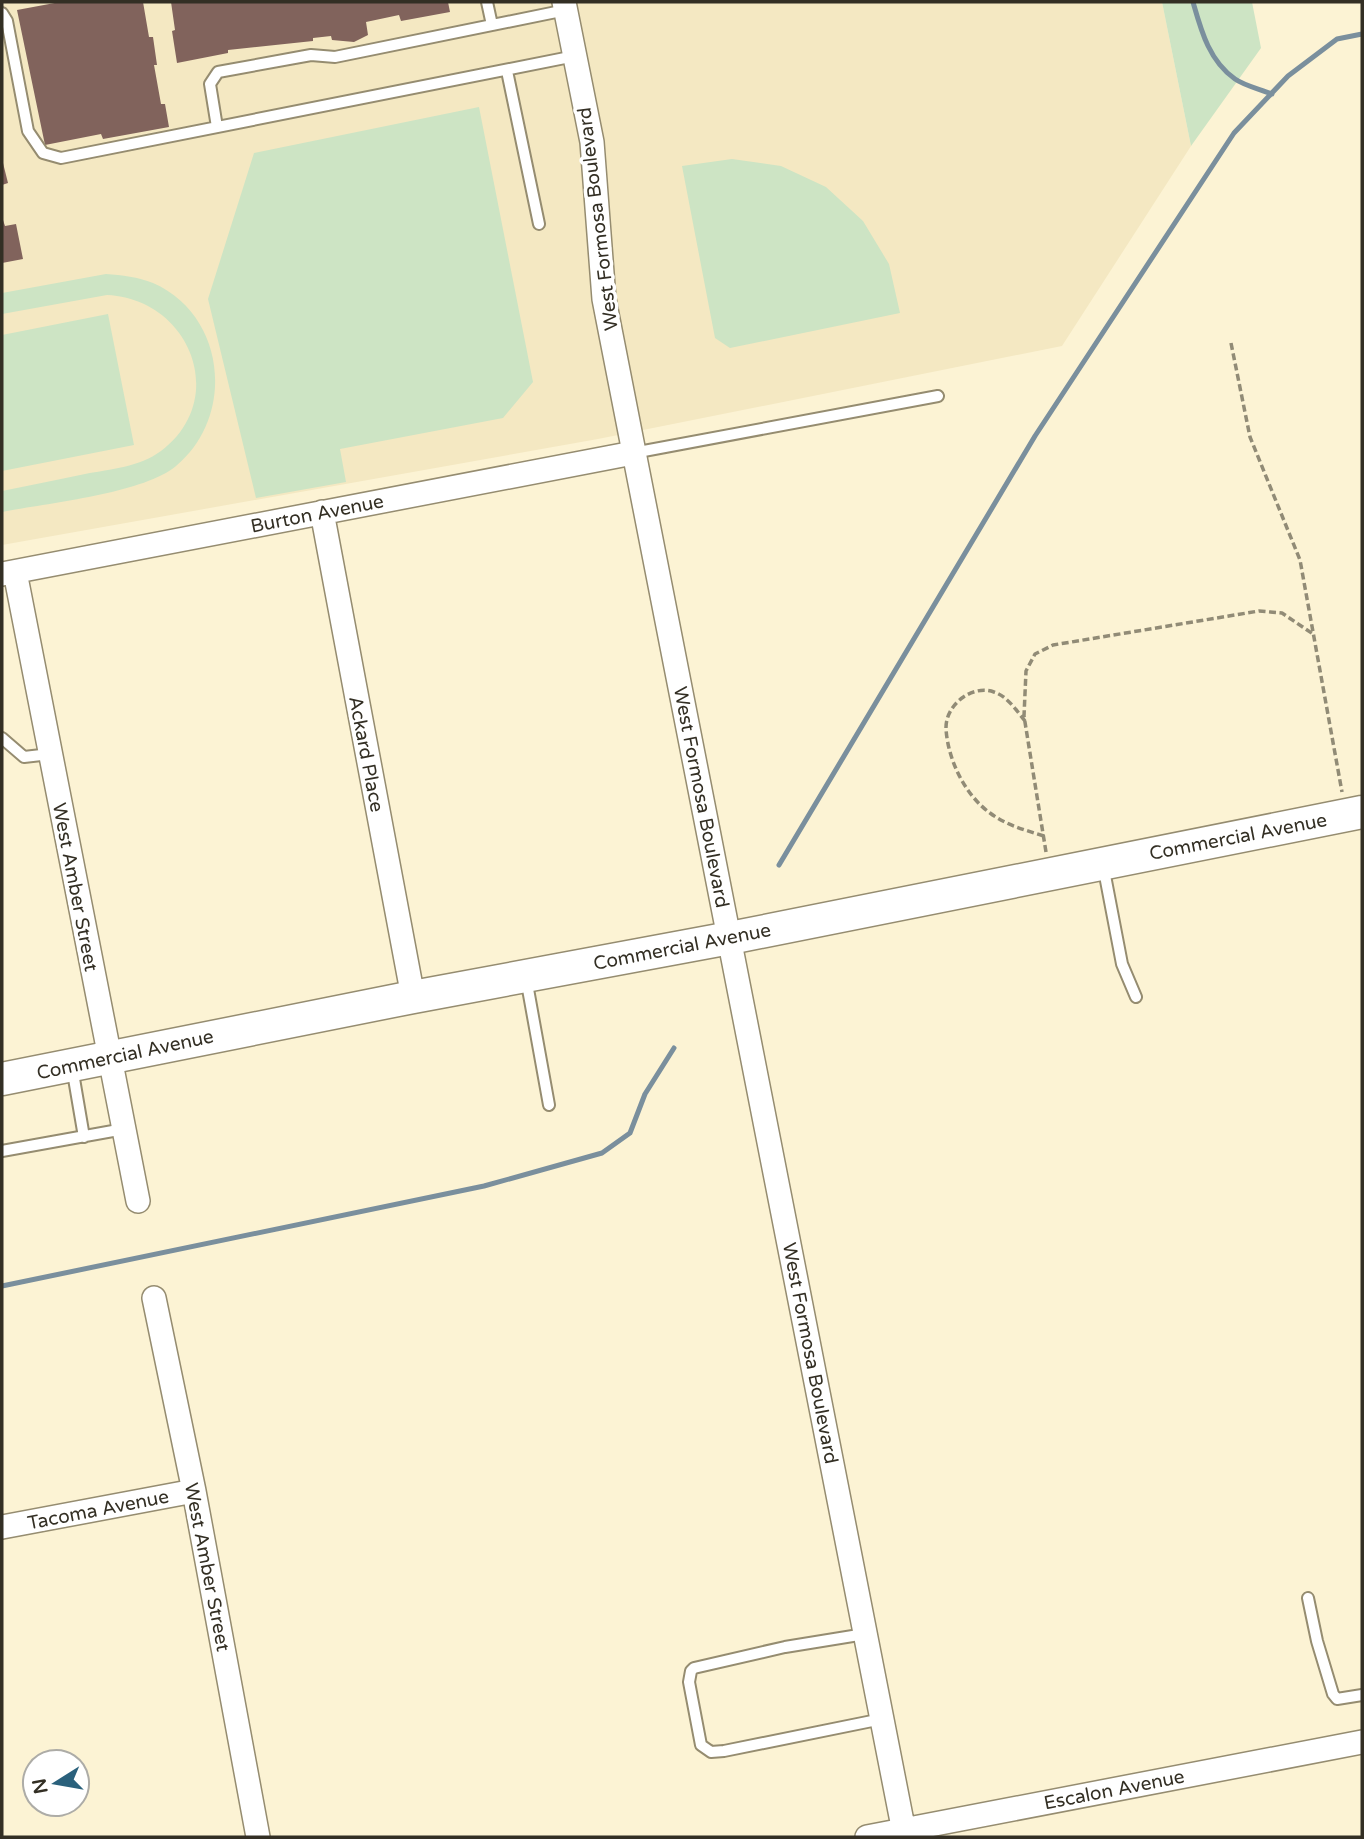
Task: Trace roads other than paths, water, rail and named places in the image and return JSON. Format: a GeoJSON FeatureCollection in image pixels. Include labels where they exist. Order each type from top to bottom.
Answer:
{"type":"FeatureCollection","features":[{"type":"Feature","properties":{"kind":"street","name":"West Formosa Boulevard"},"geometry":{"type":"LineString","coordinates":[[565,6],[592,142],[604,299],[904,1834]]}},
{"type":"Feature","properties":{"kind":"street","name":"Burton Avenue"},"geometry":{"type":"LineString","coordinates":[[8,573],[633,453]]}},
{"type":"Feature","properties":{"kind":"street","name":"Ackard Place"},"geometry":{"type":"LineString","coordinates":[[322,512],[412,996]]}},
{"type":"Feature","properties":{"kind":"street","name":"West Amber Street"},"geometry":{"type":"LineString","coordinates":[[8,573],[50,754],[138,1201]]}},
{"type":"Feature","properties":{"kind":"street","name":"Commercial Avenue"},"geometry":{"type":"LineString","coordinates":[[2,1079],[412,996],[730,938],[1354,813]]}},
{"type":"Feature","properties":{"kind":"street","name":"West Amber Street"},"geometry":{"type":"LineString","coordinates":[[154,1298],[194,1491],[258,1837]]}},
{"type":"Feature","properties":{"kind":"street","name":"Tacoma Avenue"},"geometry":{"type":"LineString","coordinates":[[2,1527],[194,1491]]}},
{"type":"Feature","properties":{"kind":"street","name":"Escalon Avenue"},"geometry":{"type":"LineString","coordinates":[[867,1837],[904,1834],[1362,1742]]}},
{"type":"Feature","properties":{"kind":"lane"},"geometry":{"type":"LineString","coordinates":[[486,2],[492,25]]}},
{"type":"Feature","properties":{"kind":"lane"},"geometry":{"type":"LineString","coordinates":[[217,127],[210,84],[218,72],[311,55],[335,57],[492,25],[565,6]]}},
{"type":"Feature","properties":{"kind":"lane"},"geometry":{"type":"LineString","coordinates":[[2,13],[7,21],[28,131],[43,153],[61,158],[83,156],[575,56]]}},
{"type":"Feature","properties":{"kind":"lane"},"geometry":{"type":"LineString","coordinates":[[507,71],[539,224]]}},
{"type":"Feature","properties":{"kind":"lane"},"geometry":{"type":"LineString","coordinates":[[633,453],[938,396]]}},
{"type":"Feature","properties":{"kind":"lane"},"geometry":{"type":"LineString","coordinates":[[2,738],[24,758],[50,754]]}},
{"type":"Feature","properties":{"kind":"lane"},"geometry":{"type":"LineString","coordinates":[[1102,863],[1122,964],[1136,997]]}},
{"type":"Feature","properties":{"kind":"lane"},"geometry":{"type":"LineString","coordinates":[[525,976],[549,1105]]}},
{"type":"Feature","properties":{"kind":"lane"},"geometry":{"type":"LineString","coordinates":[[71,1065],[84,1137]]}},
{"type":"Feature","properties":{"kind":"lane"},"geometry":{"type":"LineString","coordinates":[[2,1151],[124,1129]]}},
{"type":"Feature","properties":{"kind":"lane"},"geometry":{"type":"LineString","coordinates":[[1308,1598],[1317,1641],[1333,1694],[1337,1699],[1362,1695]]}},
{"type":"Feature","properties":{"kind":"lane"},"geometry":{"type":"LineString","coordinates":[[865,1634],[785,1647],[694,1668],[689,1682],[701,1745],[711,1752],[724,1751],[882,1719]]}},
{"type":"Feature","properties":{"kind":"waterway"},"geometry":{"type":"LineString","coordinates":[[1193,2],[1207,44],[1226,72],[1248,86],[1272,94]]}},
{"type":"Feature","properties":{"kind":"waterway"},"geometry":{"type":"LineString","coordinates":[[779,865],[1035,436],[1234,133],[1288,76],[1337,39],[1362,34]]}},
{"type":"Feature","properties":{"kind":"waterway"},"geometry":{"type":"LineString","coordinates":[[2,1286],[484,1186],[602,1153],[630,1133],[645,1094],[674,1048]]}}]}
